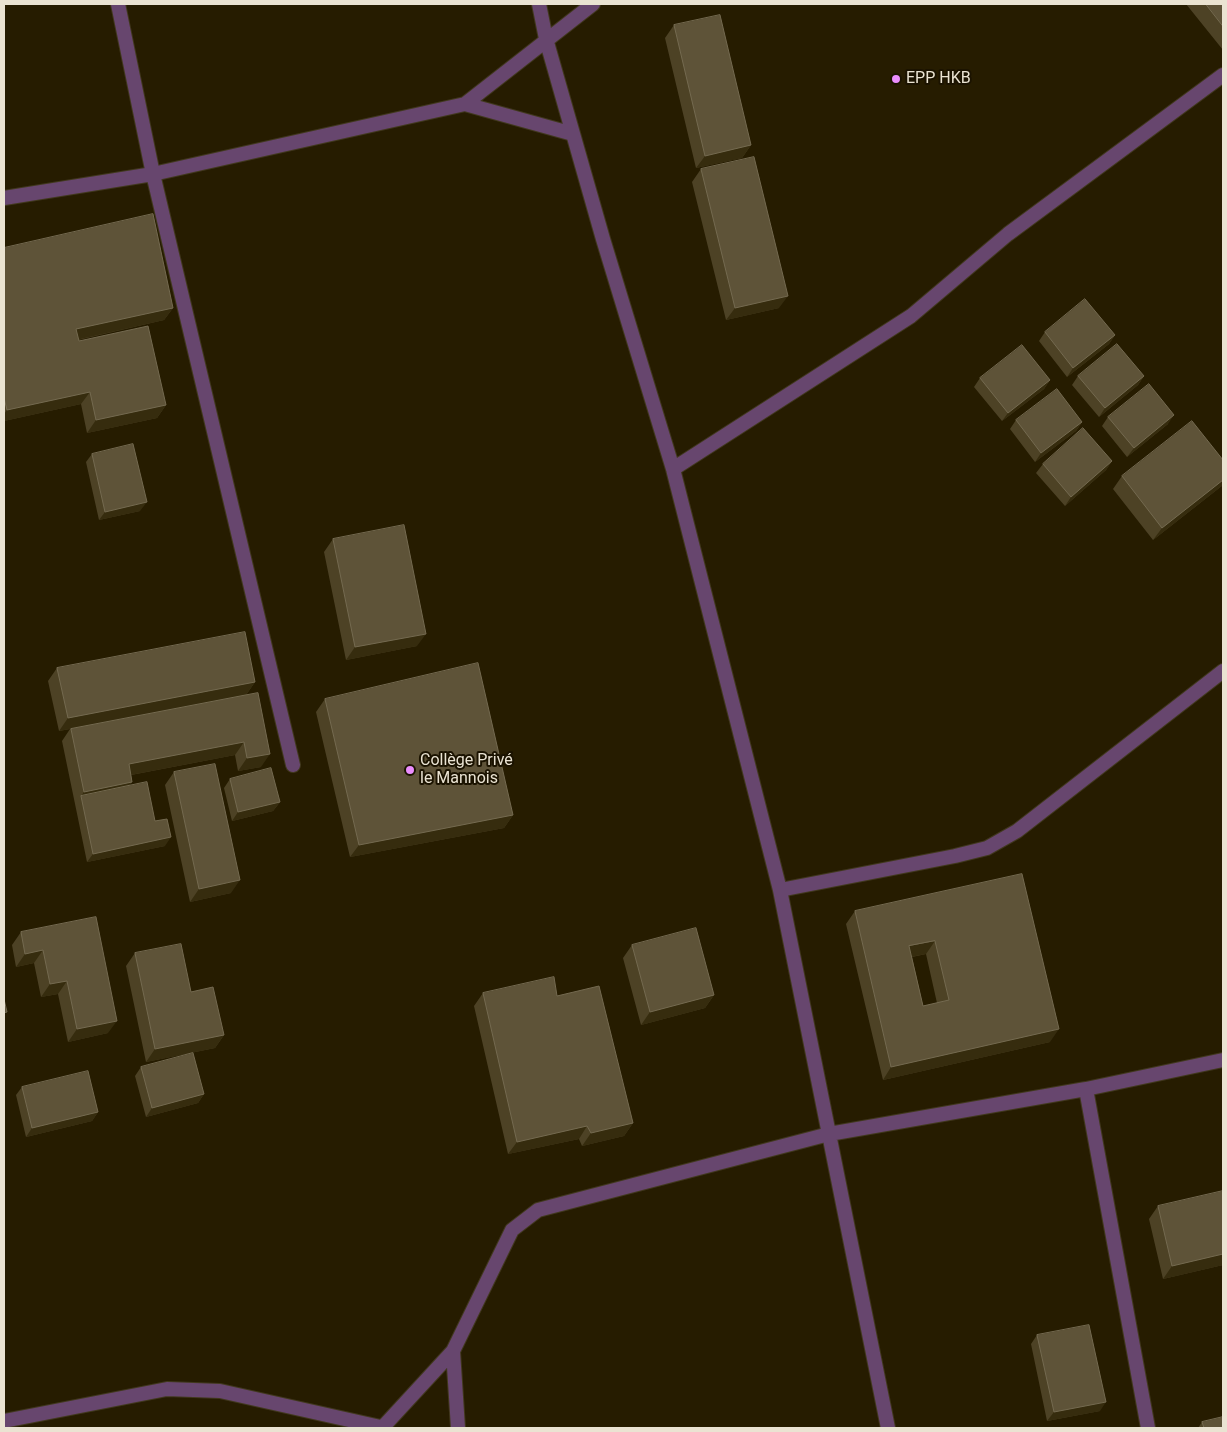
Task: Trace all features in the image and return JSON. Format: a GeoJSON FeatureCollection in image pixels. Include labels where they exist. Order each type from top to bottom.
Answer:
{"type":"FeatureCollection","features":[{"type":"Feature","properties":{"kind":"street"},"geometry":{"type":"LineString","coordinates":[[118,4],[153,174],[293,765]]}},
{"type":"Feature","properties":{"kind":"street"},"geometry":{"type":"LineString","coordinates":[[539,4],[546,39],[573,134],[673,469],[780,890],[888,1428]]}},
{"type":"Feature","properties":{"kind":"street"},"geometry":{"type":"LineString","coordinates":[[4,198],[153,174],[465,104],[593,4]]}},
{"type":"Feature","properties":{"kind":"street"},"geometry":{"type":"LineString","coordinates":[[673,469],[911,316],[1008,234],[1223,75]]}},
{"type":"Feature","properties":{"kind":"street"},"geometry":{"type":"LineString","coordinates":[[465,104],[573,134]]}},
{"type":"Feature","properties":{"kind":"street"},"geometry":{"type":"LineString","coordinates":[[780,890],[987,848],[1016,831],[1223,671]]}},
{"type":"Feature","properties":{"kind":"street"},"geometry":{"type":"LineString","coordinates":[[4,1421],[166,1389],[220,1391],[384,1428],[453,1351],[512,1230],[538,1210],[829,1134],[1086,1089],[1223,1060]]}},
{"type":"Feature","properties":{"kind":"street"},"geometry":{"type":"LineString","coordinates":[[1086,1089],[1148,1428]]}},
{"type":"Feature","properties":{"kind":"street"},"geometry":{"type":"LineString","coordinates":[[453,1351],[458,1428]]}},
{"type":"Feature","properties":{"kind":"building"},"geometry":{"type":"Polygon","coordinates":[[[1206,4],[1223,4],[1223,26],[1206,4]]]}},
{"type":"Feature","properties":{"kind":"building"},"geometry":{"type":"Polygon","coordinates":[[[720,15],[751,145],[705,156],[674,25],[720,15]]]}},
{"type":"Feature","properties":{"kind":"building"},"geometry":{"type":"Polygon","coordinates":[[[754,157],[788,296],[735,308],[701,169],[754,157]]]}},
{"type":"Feature","properties":{"kind":"building"},"geometry":{"type":"Polygon","coordinates":[[[153,214],[173,308],[76,329],[79,341],[148,326],[166,405],[96,420],[90,392],[7,410],[4,398],[4,248],[153,214]]]}},
{"type":"Feature","properties":{"kind":"building"},"geometry":{"type":"Polygon","coordinates":[[[1085,299],[1115,335],[1073,368],[1045,332],[1085,299]]]}},
{"type":"Feature","properties":{"kind":"building"},"geometry":{"type":"Polygon","coordinates":[[[1117,344],[1144,376],[1105,408],[1078,376],[1117,344]]]}},
{"type":"Feature","properties":{"kind":"building"},"geometry":{"type":"Polygon","coordinates":[[[1022,345],[1050,380],[1008,413],[980,378],[1022,345]]]}},
{"type":"Feature","properties":{"kind":"building"},"geometry":{"type":"Polygon","coordinates":[[[1149,384],[1174,415],[1134,448],[1108,417],[1149,384]]]}},
{"type":"Feature","properties":{"kind":"building"},"geometry":{"type":"Polygon","coordinates":[[[1057,389],[1082,422],[1041,453],[1016,420],[1057,389]]]}},
{"type":"Feature","properties":{"kind":"building"},"geometry":{"type":"Polygon","coordinates":[[[1192,421],[1223,460],[1223,480],[1162,528],[1122,476],[1192,421]]]}},
{"type":"Feature","properties":{"kind":"building"},"geometry":{"type":"Polygon","coordinates":[[[1083,428],[1112,461],[1071,497],[1043,464],[1083,428]]]}},
{"type":"Feature","properties":{"kind":"building"},"geometry":{"type":"Polygon","coordinates":[[[133,444],[147,502],[105,512],[92,454],[133,444]]]}},
{"type":"Feature","properties":{"kind":"building"},"geometry":{"type":"Polygon","coordinates":[[[404,525],[426,634],[355,647],[333,539],[404,525]]]}},
{"type":"Feature","properties":{"kind":"building"},"geometry":{"type":"Polygon","coordinates":[[[245,632],[255,682],[68,718],[57,668],[245,632]]]}},
{"type":"Feature","properties":{"kind":"building","name":"Collège Privé le Mannois"},"geometry":{"type":"Polygon","coordinates":[[[478,663],[513,815],[359,845],[325,699],[478,663]]]}},
{"type":"Feature","properties":{"kind":"building"},"geometry":{"type":"Polygon","coordinates":[[[258,693],[270,754],[247,758],[244,742],[129,764],[132,782],[84,792],[71,729],[258,693]]]}},
{"type":"Feature","properties":{"kind":"building"},"geometry":{"type":"Polygon","coordinates":[[[215,764],[240,880],[199,889],[174,772],[215,764]]]}},
{"type":"Feature","properties":{"kind":"building"},"geometry":{"type":"Polygon","coordinates":[[[271,768],[280,802],[238,812],[230,779],[271,768]]]}},
{"type":"Feature","properties":{"kind":"building"},"geometry":{"type":"Polygon","coordinates":[[[147,782],[155,821],[167,819],[171,837],[93,854],[81,796],[147,782]]]}},
{"type":"Feature","properties":{"kind":"building"},"geometry":{"type":"Polygon","coordinates":[[[1022,874],[1059,1029],[891,1067],[855,911],[1022,874]],[[935,941],[909,946],[923,1006],[949,1000],[935,941]]]}},
{"type":"Feature","properties":{"kind":"building"},"geometry":{"type":"Polygon","coordinates":[[[96,917],[117,1021],[77,1029],[67,981],[50,984],[43,950],[25,954],[21,932],[96,917]]]}},
{"type":"Feature","properties":{"kind":"building"},"geometry":{"type":"Polygon","coordinates":[[[696,928],[714,995],[650,1012],[632,945],[696,928]]]}},
{"type":"Feature","properties":{"kind":"building"},"geometry":{"type":"Polygon","coordinates":[[[181,944],[191,992],[213,987],[224,1035],[155,1049],[135,953],[181,944]]]}},
{"type":"Feature","properties":{"kind":"building"},"geometry":{"type":"Polygon","coordinates":[[[554,977],[557,996],[599,986],[633,1123],[591,1133],[587,1126],[517,1142],[483,993],[554,977]]]}},
{"type":"Feature","properties":{"kind":"building"},"geometry":{"type":"Polygon","coordinates":[[[4,999],[7,1012],[4,1013],[4,999]]]}},
{"type":"Feature","properties":{"kind":"building"},"geometry":{"type":"Polygon","coordinates":[[[193,1053],[204,1094],[152,1108],[141,1067],[193,1053]]]}},
{"type":"Feature","properties":{"kind":"building"},"geometry":{"type":"Polygon","coordinates":[[[88,1071],[98,1112],[32,1128],[22,1087],[88,1071]]]}},
{"type":"Feature","properties":{"kind":"building"},"geometry":{"type":"Polygon","coordinates":[[[1223,1191],[1223,1254],[1172,1266],[1158,1206],[1223,1191]]]}},
{"type":"Feature","properties":{"kind":"building"},"geometry":{"type":"Polygon","coordinates":[[[1089,1325],[1106,1402],[1054,1412],[1037,1335],[1089,1325]]]}},
{"type":"Feature","properties":{"kind":"building"},"geometry":{"type":"Polygon","coordinates":[[[1223,1417],[1223,1428],[1204,1428],[1202,1422],[1223,1417]]]}},
{"type":"Feature","properties":{"kind":"place","name":"EPP HKB"},"geometry":{"type":"Point","coordinates":[896,79]}},
{"type":"Feature","properties":{"kind":"place","name":"Collège Privé le Mannois"},"geometry":{"type":"Point","coordinates":[410,770]}}]}
